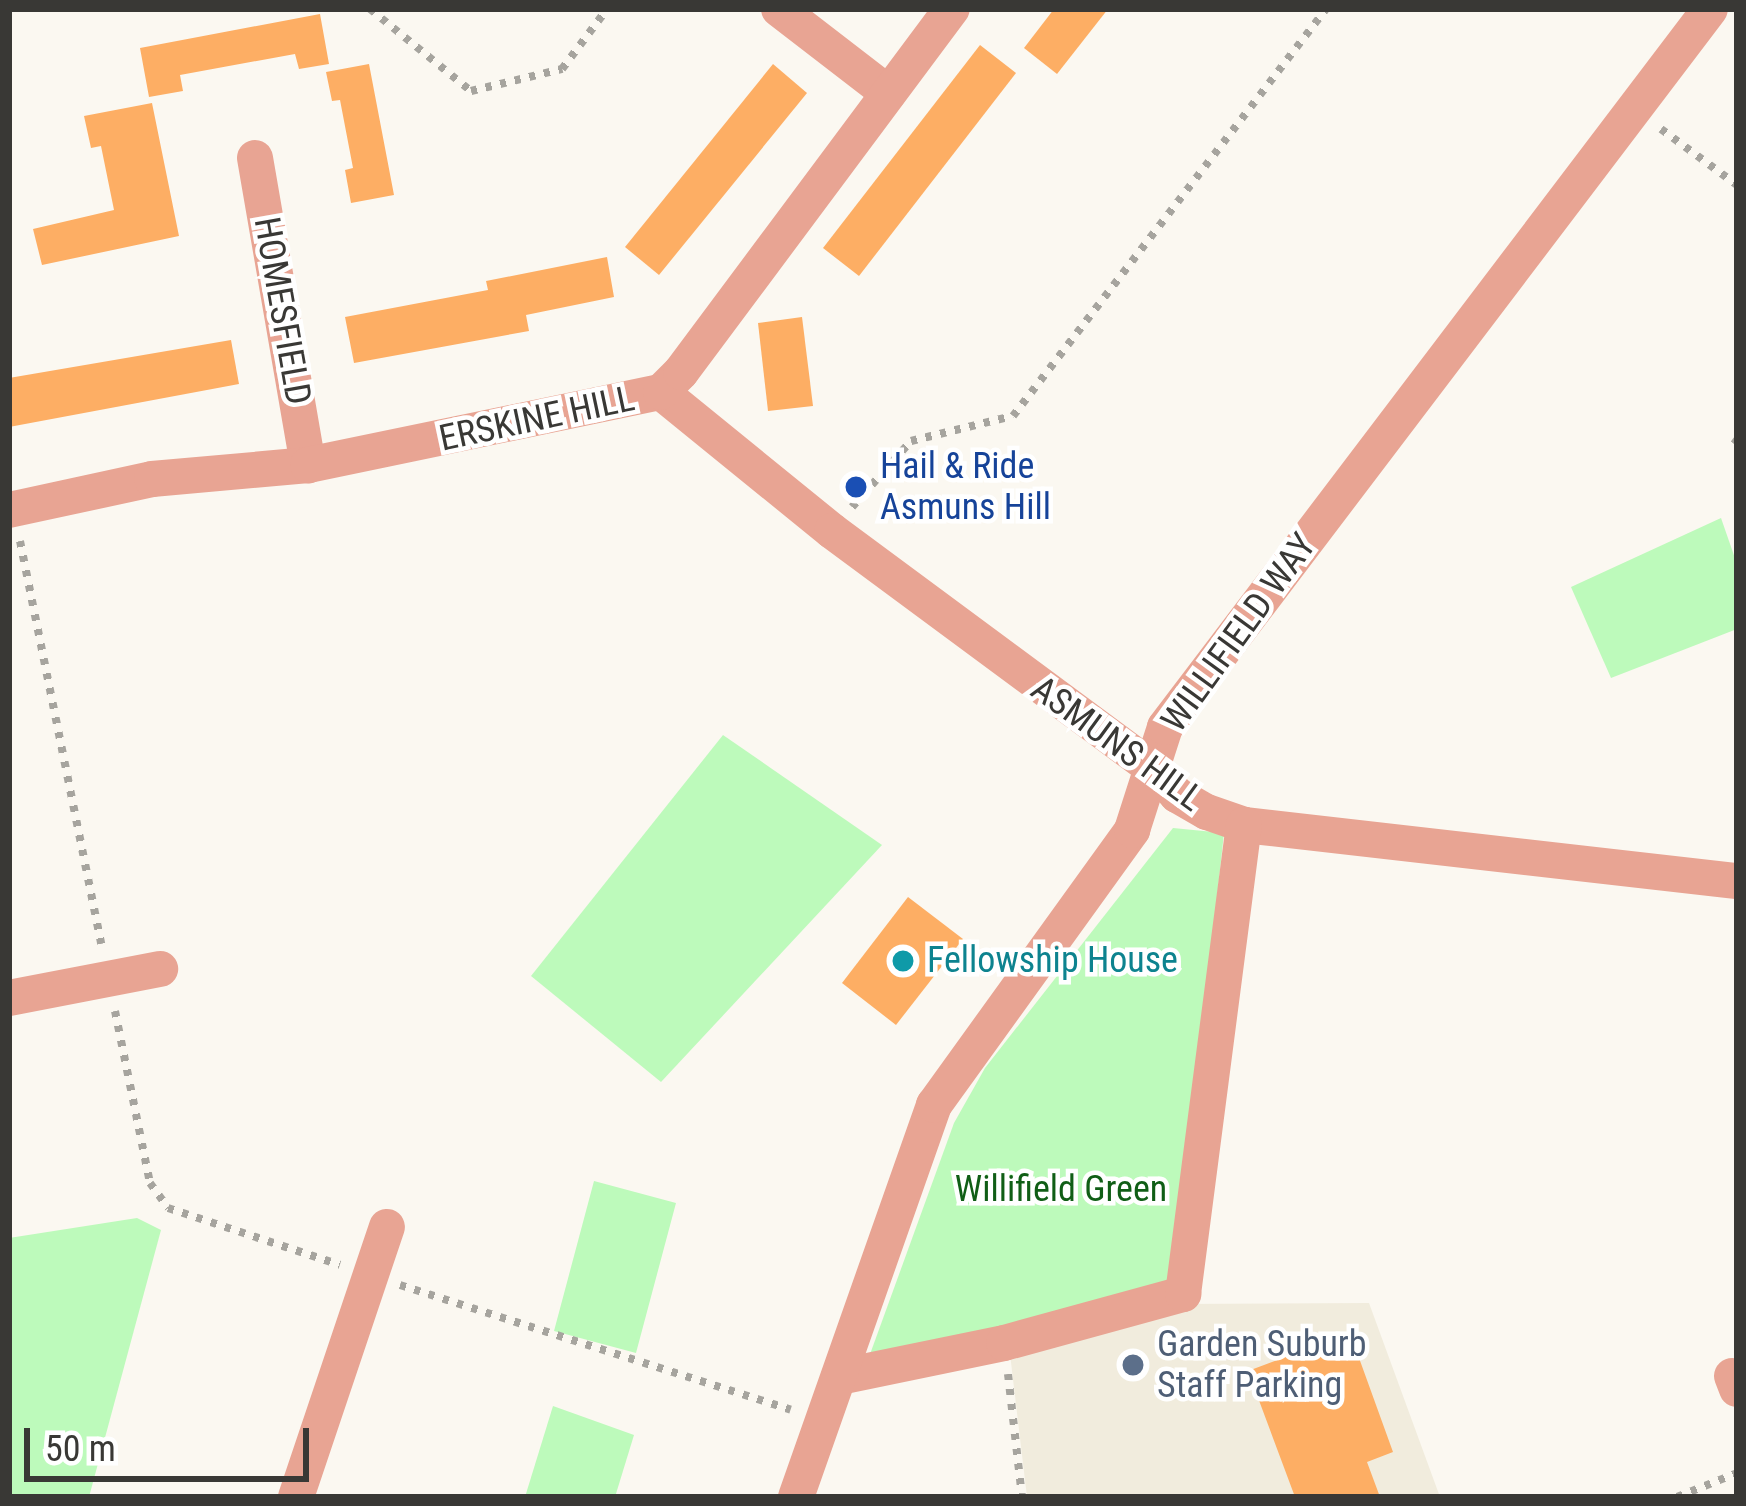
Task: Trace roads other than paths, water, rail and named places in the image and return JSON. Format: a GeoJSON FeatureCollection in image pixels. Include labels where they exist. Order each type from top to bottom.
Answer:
{"type":"FeatureCollection","features":[{"type":"Feature","properties":{"kind":"street"},"geometry":{"type":"LineString","coordinates":[[779,9],[888,92]]}},
{"type":"Feature","properties":{"kind":"street","name":"ERSKINE HILL"},"geometry":{"type":"LineString","coordinates":[[11,510],[152,479],[308,465],[661,392],[952,9]]}},
{"type":"Feature","properties":{"kind":"street","name":"WILLIFIELD WAY"},"geometry":{"type":"LineString","coordinates":[[796,1497],[934,1105],[1132,830],[1165,727],[1710,9]]}},
{"type":"Feature","properties":{"kind":"street","name":"HOMESFIELD"},"geometry":{"type":"LineString","coordinates":[[255,158],[308,465]]}},
{"type":"Feature","properties":{"kind":"street","name":"ASMUNS HILL"},"geometry":{"type":"LineString","coordinates":[[661,392],[832,531],[1152,768],[1177,795],[1244,825],[1737,880]]}},
{"type":"Feature","properties":{"kind":"street"},"geometry":{"type":"LineString","coordinates":[[839,1377],[1004,1342],[1184,1294],[1244,825]]}},
{"type":"Feature","properties":{"kind":"street"},"geometry":{"type":"LineString","coordinates":[[9,998],[160,968]]}},
{"type":"Feature","properties":{"kind":"street"},"geometry":{"type":"LineString","coordinates":[[296,1497],[387,1227]]}},
{"type":"Feature","properties":{"kind":"place","name":"Hail & Ride Asmuns Hill"},"geometry":{"type":"Point","coordinates":[856,487]}},
{"type":"Feature","properties":{"kind":"place","name":"Fellowship House"},"geometry":{"type":"Point","coordinates":[903,961]}},
{"type":"Feature","properties":{"kind":"place","name":"Garden Suburb Staff Parking"},"geometry":{"type":"Point","coordinates":[1133,1365]}},
{"type":"Feature","properties":{"kind":"park label","name":"Willifield Green"},"geometry":{"type":"Point","coordinates":[1061,1190]}}]}
